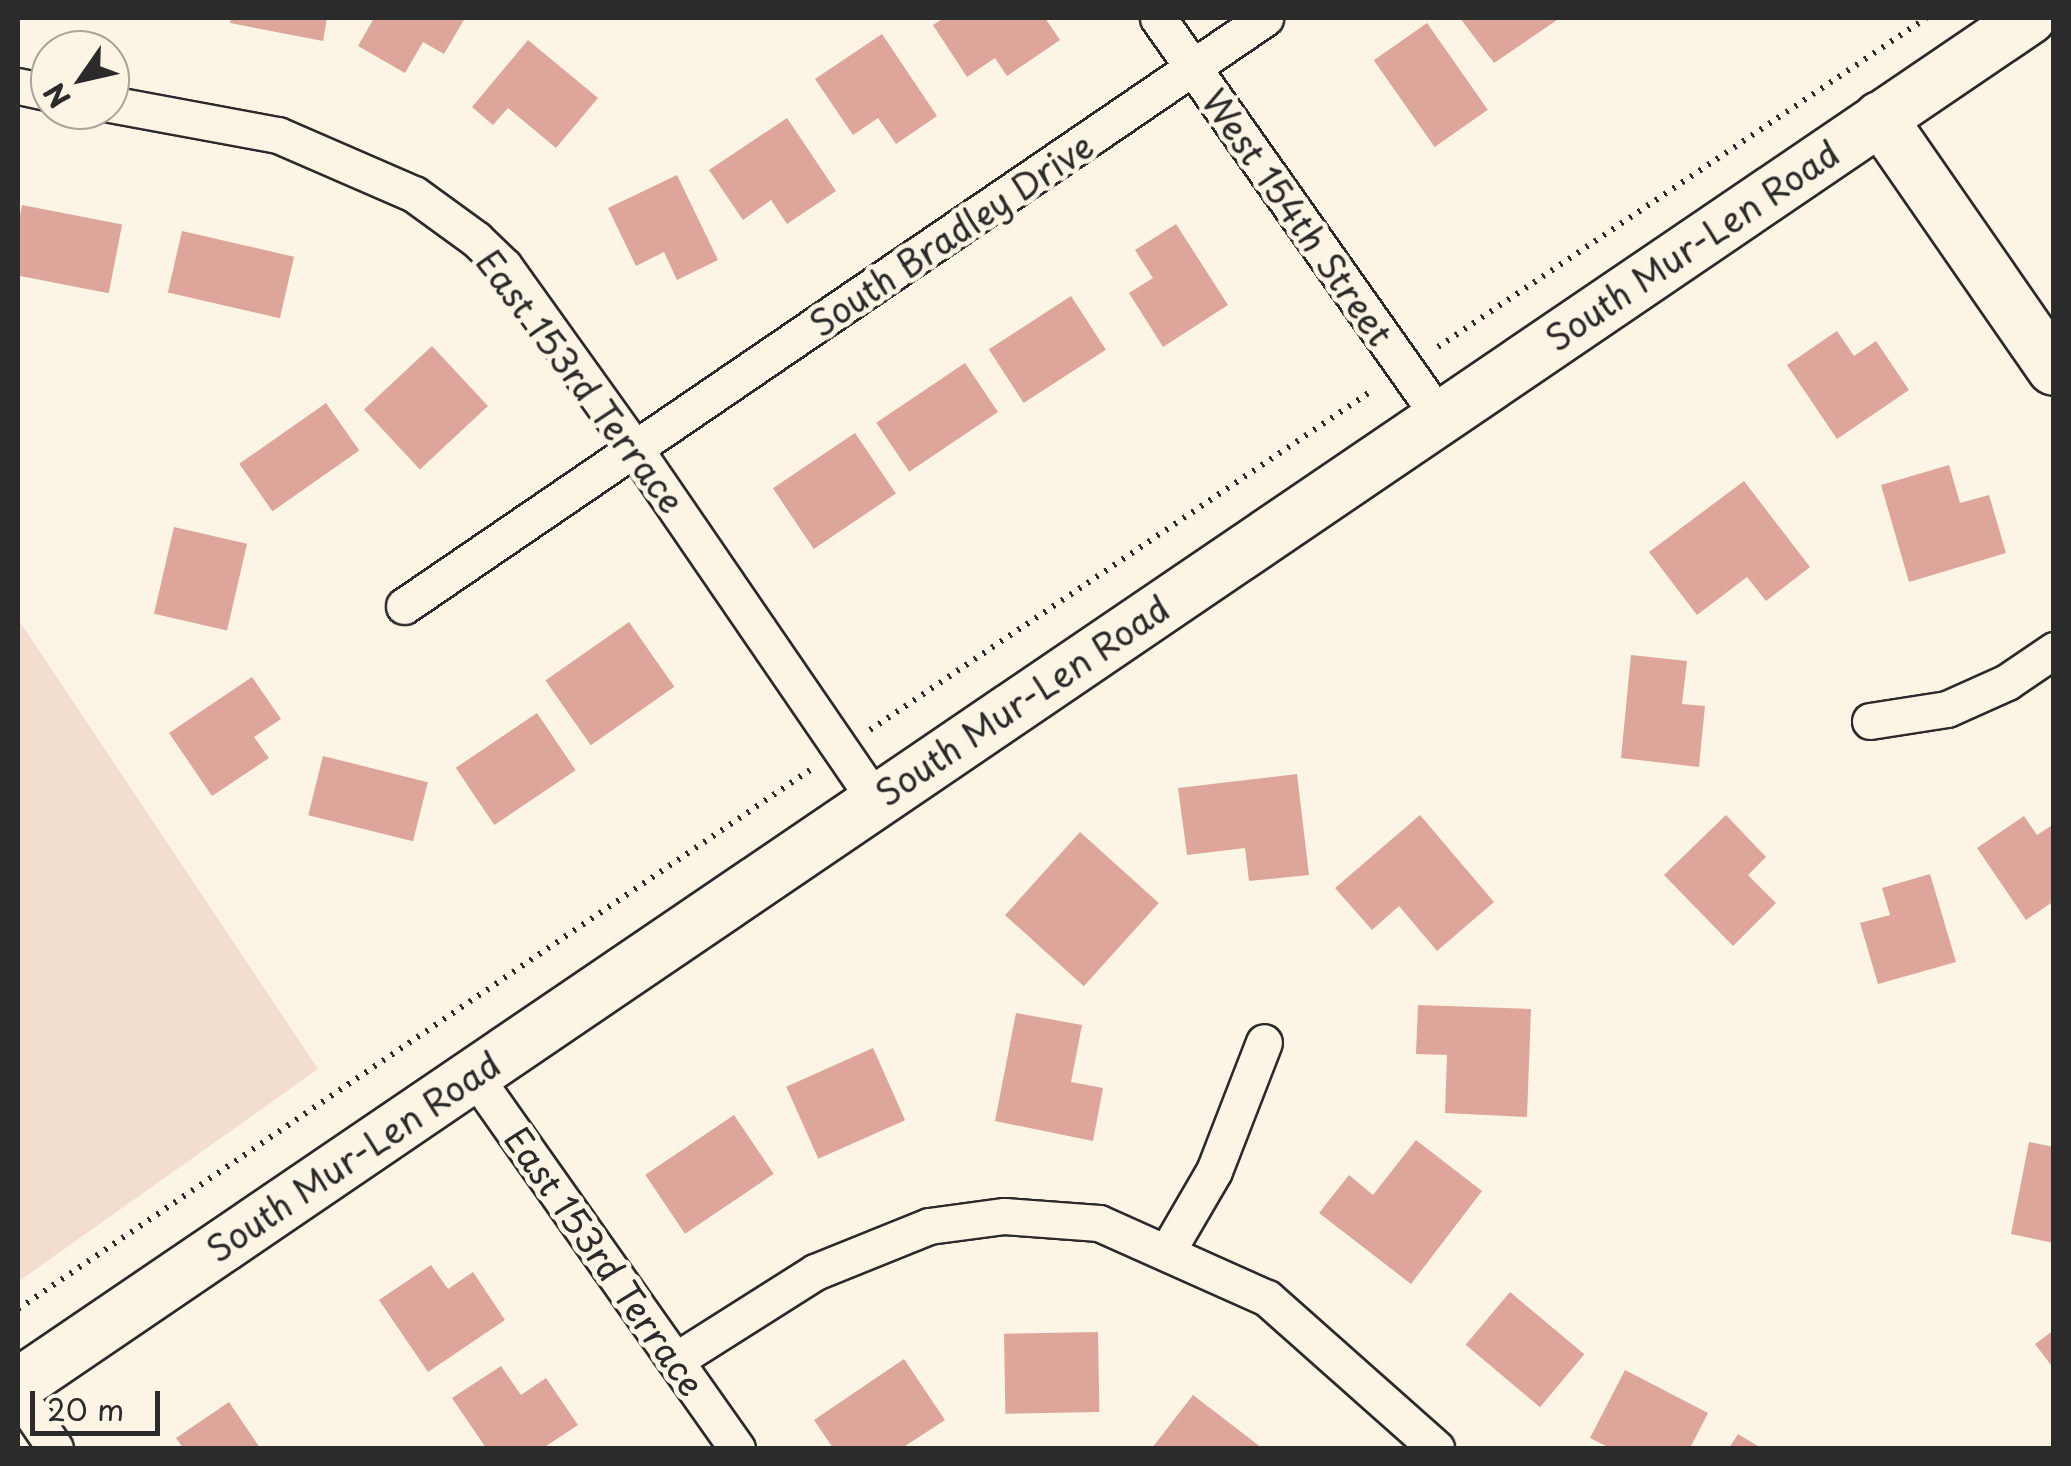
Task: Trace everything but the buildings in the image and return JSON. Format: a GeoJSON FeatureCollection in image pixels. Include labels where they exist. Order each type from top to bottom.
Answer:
{"type":"FeatureCollection","features":[{"type":"Feature","properties":{"kind":"main road","name":"South Mur-Len Road"},"geometry":{"type":"LineString","coordinates":[[18,1385],[2029,18]]}},
{"type":"Feature","properties":{"kind":"main road"},"geometry":{"type":"LineString","coordinates":[[1880,118],[2054,368]]}},
{"type":"Feature","properties":{"kind":"street","name":"West 154th Street"},"geometry":{"type":"LineString","coordinates":[[1158,18],[1439,416]]}},
{"type":"Feature","properties":{"kind":"street","name":"South Bradley Drive"},"geometry":{"type":"LineString","coordinates":[[404,606],[1265,18]]}},
{"type":"Feature","properties":{"kind":"street","name":"East 153rd Terrace"},"geometry":{"type":"LineString","coordinates":[[130,108],[278,135],[414,194],[504,266],[635,448],[875,800]]}},
{"type":"Feature","properties":{"kind":"street"},"geometry":{"type":"LineString","coordinates":[[1870,721],[1947,709],[2008,682],[2054,650]]}},
{"type":"Feature","properties":{"kind":"street"},"geometry":{"type":"LineString","coordinates":[[1168,1250],[1214,1171],[1264,1042]]}},
{"type":"Feature","properties":{"kind":"street","name":"East 153rd Terrace"},"geometry":{"type":"LineString","coordinates":[[472,1074],[737,1448]]}},
{"type":"Feature","properties":{"kind":"street"},"geometry":{"type":"LineString","coordinates":[[676,1360],[815,1272],[929,1226],[1004,1216],[1098,1222],[1168,1250],[1267,1298],[1436,1448]]}},
{"type":"Feature","properties":{"kind":"street"},"geometry":{"type":"LineString","coordinates":[[18,1394],[55,1448]]}},
{"type":"Feature","properties":{"kind":"path"},"geometry":{"type":"LineString","coordinates":[[18,1309],[1926,18]]}},
{"type":"Feature","properties":{"kind":"shaded area"},"geometry":{"type":"Polygon","coordinates":[[[18,619],[318,1069],[18,1282],[18,619]]]}}]}
